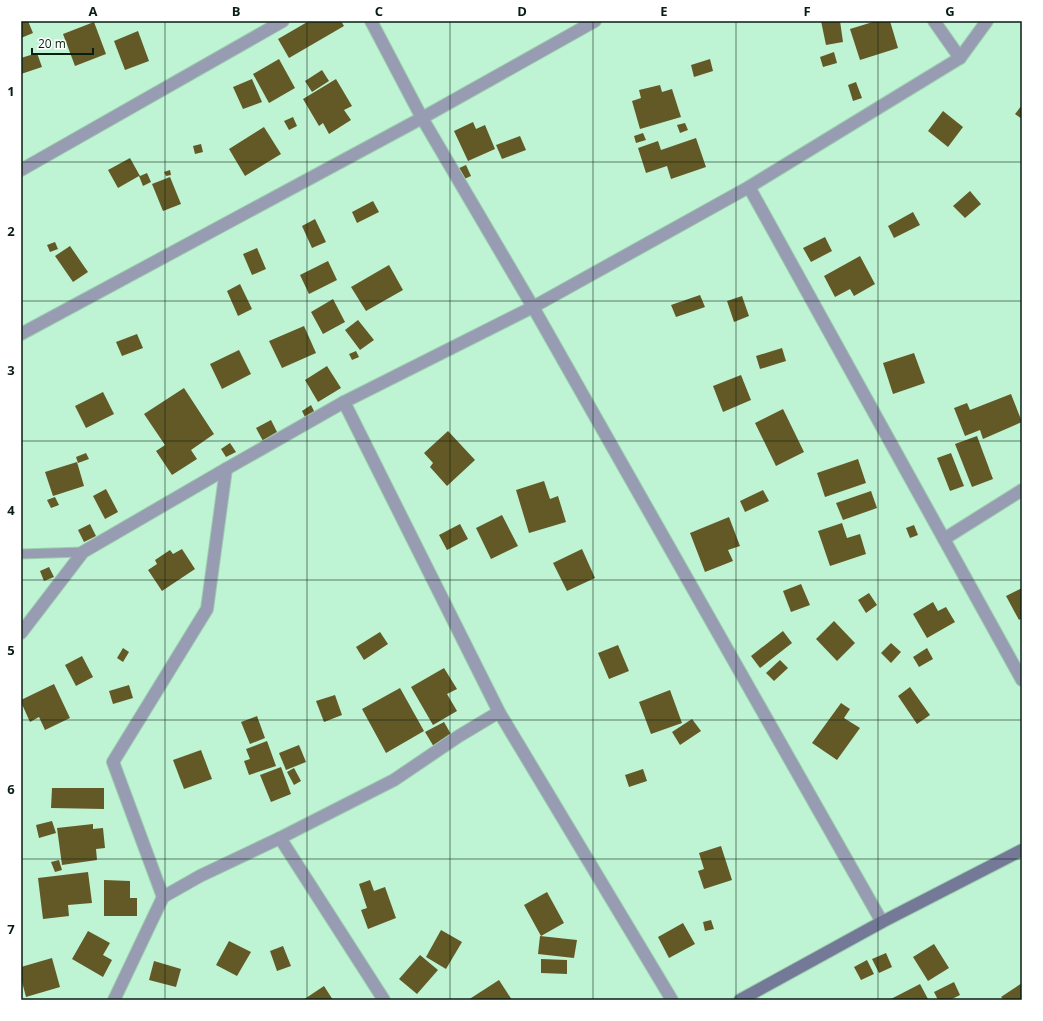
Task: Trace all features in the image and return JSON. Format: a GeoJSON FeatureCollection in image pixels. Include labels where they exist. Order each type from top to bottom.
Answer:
{"type":"FeatureCollection","features":[{"type":"Feature","properties":{"kind":"street"},"geometry":{"type":"LineString","coordinates":[[21,170],[283,21]]}},
{"type":"Feature","properties":{"kind":"street"},"geometry":{"type":"LineString","coordinates":[[371,21],[422,118],[534,307],[882,922]]}},
{"type":"Feature","properties":{"kind":"street"},"geometry":{"type":"LineString","coordinates":[[21,334],[422,118],[595,21]]}},
{"type":"Feature","properties":{"kind":"street"},"geometry":{"type":"LineString","coordinates":[[934,21],[960,58]]}},
{"type":"Feature","properties":{"kind":"street"},"geometry":{"type":"LineString","coordinates":[[21,633],[83,552],[226,468],[344,402],[534,307],[749,187],[960,58],[987,21]]}},
{"type":"Feature","properties":{"kind":"street"},"geometry":{"type":"LineString","coordinates":[[749,187],[1022,680]]}},
{"type":"Feature","properties":{"kind":"street"},"geometry":{"type":"LineString","coordinates":[[344,402],[499,712],[672,1000]]}},
{"type":"Feature","properties":{"kind":"street"},"geometry":{"type":"LineString","coordinates":[[163,897],[113,762],[206,610],[226,468]]}},
{"type":"Feature","properties":{"kind":"street"},"geometry":{"type":"LineString","coordinates":[[944,539],[1022,490]]}},
{"type":"Feature","properties":{"kind":"street"},"geometry":{"type":"LineString","coordinates":[[114,1000],[163,897],[200,876],[280,838],[394,780],[459,736],[499,712]]}},
{"type":"Feature","properties":{"kind":"street"},"geometry":{"type":"LineString","coordinates":[[280,838],[384,1000]]}},
{"type":"Feature","properties":{"kind":"street"},"geometry":{"type":"LineString","coordinates":[[740,1000],[882,922],[1022,850]]}},
{"type":"Feature","properties":{"kind":"lane"},"geometry":{"type":"LineString","coordinates":[[21,554],[83,552]]}},
{"type":"Feature","properties":{"kind":"building"},"geometry":{"type":"Polygon","coordinates":[[[21,21],[28,21],[33,33],[21,38],[21,21]]]}},
{"type":"Feature","properties":{"kind":"building"},"geometry":{"type":"Polygon","coordinates":[[[309,21],[341,21],[344,26],[289,58],[278,39],[309,21]]]}},
{"type":"Feature","properties":{"kind":"building"},"geometry":{"type":"Polygon","coordinates":[[[821,21],[840,21],[843,42],[826,45],[821,21]]]}},
{"type":"Feature","properties":{"kind":"building"},"geometry":{"type":"Polygon","coordinates":[[[876,21],[890,21],[898,48],[860,60],[850,29],[876,21]]]}},
{"type":"Feature","properties":{"kind":"building"},"geometry":{"type":"Polygon","coordinates":[[[94,22],[106,54],[75,66],[63,34],[94,22]]]}},
{"type":"Feature","properties":{"kind":"building"},"geometry":{"type":"Polygon","coordinates":[[[138,31],[149,61],[125,70],[114,41],[138,31]]]}},
{"type":"Feature","properties":{"kind":"building"},"geometry":{"type":"Polygon","coordinates":[[[834,52],[837,63],[823,67],[820,57],[834,52]]]}},
{"type":"Feature","properties":{"kind":"building"},"geometry":{"type":"Polygon","coordinates":[[[37,53],[42,67],[21,74],[21,58],[37,53]]]}},
{"type":"Feature","properties":{"kind":"building"},"geometry":{"type":"Polygon","coordinates":[[[279,59],[295,88],[269,103],[253,74],[279,59]]]}},
{"type":"Feature","properties":{"kind":"building"},"geometry":{"type":"Polygon","coordinates":[[[710,59],[713,71],[694,77],[691,65],[710,59]]]}},
{"type":"Feature","properties":{"kind":"building"},"geometry":{"type":"Polygon","coordinates":[[[322,70],[329,81],[312,92],[305,81],[322,70]]]}},
{"type":"Feature","properties":{"kind":"building"},"geometry":{"type":"Polygon","coordinates":[[[252,79],[262,102],[243,109],[233,87],[252,79]]]}},
{"type":"Feature","properties":{"kind":"building"},"geometry":{"type":"Polygon","coordinates":[[[336,79],[352,106],[344,110],[351,120],[329,134],[323,123],[319,126],[303,99],[336,79]]]}},
{"type":"Feature","properties":{"kind":"building"},"geometry":{"type":"Polygon","coordinates":[[[856,82],[862,98],[853,101],[848,85],[856,82]]]}},
{"type":"Feature","properties":{"kind":"building"},"geometry":{"type":"Polygon","coordinates":[[[660,85],[662,92],[672,89],[681,117],[640,129],[632,101],[641,98],[639,90],[660,85]]]}},
{"type":"Feature","properties":{"kind":"building"},"geometry":{"type":"Polygon","coordinates":[[[1022,105],[1022,119],[1015,114],[1022,105]]]}},
{"type":"Feature","properties":{"kind":"building"},"geometry":{"type":"Polygon","coordinates":[[[943,111],[963,127],[948,147],[928,131],[943,111]]]}},
{"type":"Feature","properties":{"kind":"building"},"geometry":{"type":"Polygon","coordinates":[[[293,117],[297,126],[289,130],[284,121],[293,117]]]}},
{"type":"Feature","properties":{"kind":"building"},"geometry":{"type":"Polygon","coordinates":[[[473,122],[476,129],[485,125],[495,149],[468,161],[454,131],[473,122]]]}},
{"type":"Feature","properties":{"kind":"building"},"geometry":{"type":"Polygon","coordinates":[[[685,123],[688,130],[680,133],[677,125],[685,123]]]}},
{"type":"Feature","properties":{"kind":"building"},"geometry":{"type":"Polygon","coordinates":[[[264,127],[281,154],[245,176],[229,149],[264,127]]]}},
{"type":"Feature","properties":{"kind":"building"},"geometry":{"type":"Polygon","coordinates":[[[643,133],[646,140],[636,143],[634,136],[643,133]]]}},
{"type":"Feature","properties":{"kind":"building"},"geometry":{"type":"Polygon","coordinates":[[[520,136],[526,150],[502,159],[496,145],[520,136]]]}},
{"type":"Feature","properties":{"kind":"building"},"geometry":{"type":"Polygon","coordinates":[[[696,138],[706,167],[671,179],[667,166],[646,173],[638,148],[658,141],[661,150],[696,138]]]}},
{"type":"Feature","properties":{"kind":"building"},"geometry":{"type":"Polygon","coordinates":[[[201,144],[203,152],[195,154],[193,146],[201,144]]]}},
{"type":"Feature","properties":{"kind":"building"},"geometry":{"type":"Polygon","coordinates":[[[130,158],[140,176],[147,173],[151,182],[143,186],[139,176],[118,188],[108,170],[130,158]]]}},
{"type":"Feature","properties":{"kind":"building"},"geometry":{"type":"Polygon","coordinates":[[[466,165],[471,176],[462,180],[457,169],[466,165]]]}},
{"type":"Feature","properties":{"kind":"building"},"geometry":{"type":"Polygon","coordinates":[[[170,170],[171,175],[166,176],[164,172],[170,170]]]}},
{"type":"Feature","properties":{"kind":"building"},"geometry":{"type":"Polygon","coordinates":[[[170,177],[181,204],[163,211],[152,184],[170,177]]]}},
{"type":"Feature","properties":{"kind":"building"},"geometry":{"type":"Polygon","coordinates":[[[970,191],[981,204],[965,218],[953,206],[970,191]]]}},
{"type":"Feature","properties":{"kind":"building"},"geometry":{"type":"Polygon","coordinates":[[[373,201],[379,212],[357,223],[352,212],[373,201]]]}},
{"type":"Feature","properties":{"kind":"building"},"geometry":{"type":"Polygon","coordinates":[[[913,212],[920,225],[894,238],[888,226],[913,212]]]}},
{"type":"Feature","properties":{"kind":"building"},"geometry":{"type":"Polygon","coordinates":[[[315,219],[326,242],[312,248],[302,226],[315,219]]]}},
{"type":"Feature","properties":{"kind":"building"},"geometry":{"type":"Polygon","coordinates":[[[825,237],[832,251],[811,262],[803,248],[825,237]]]}},
{"type":"Feature","properties":{"kind":"building"},"geometry":{"type":"Polygon","coordinates":[[[55,242],[58,249],[50,252],[47,245],[55,242]]]}},
{"type":"Feature","properties":{"kind":"building"},"geometry":{"type":"Polygon","coordinates":[[[70,246],[88,272],[73,282],[55,256],[70,246]]]}},
{"type":"Feature","properties":{"kind":"building"},"geometry":{"type":"Polygon","coordinates":[[[257,248],[266,269],[252,275],[243,254],[257,248]]]}},
{"type":"Feature","properties":{"kind":"building"},"geometry":{"type":"Polygon","coordinates":[[[860,256],[875,284],[854,296],[850,289],[835,297],[824,276],[860,256]]]}},
{"type":"Feature","properties":{"kind":"building"},"geometry":{"type":"Polygon","coordinates":[[[328,261],[337,280],[309,294],[300,275],[328,261]]]}},
{"type":"Feature","properties":{"kind":"building"},"geometry":{"type":"Polygon","coordinates":[[[389,265],[403,290],[366,311],[351,287],[389,265]]]}},
{"type":"Feature","properties":{"kind":"building"},"geometry":{"type":"Polygon","coordinates":[[[240,284],[252,309],[238,316],[227,291],[240,284]]]}},
{"type":"Feature","properties":{"kind":"building"},"geometry":{"type":"Polygon","coordinates":[[[700,295],[705,307],[676,317],[671,305],[700,295]]]}},
{"type":"Feature","properties":{"kind":"building"},"geometry":{"type":"Polygon","coordinates":[[[742,296],[749,316],[734,322],[727,301],[742,296]]]}},
{"type":"Feature","properties":{"kind":"building"},"geometry":{"type":"Polygon","coordinates":[[[333,299],[345,322],[323,334],[311,312],[333,299]]]}},
{"type":"Feature","properties":{"kind":"building"},"geometry":{"type":"Polygon","coordinates":[[[358,320],[374,340],[360,350],[345,330],[358,320]]]}},
{"type":"Feature","properties":{"kind":"building"},"geometry":{"type":"Polygon","coordinates":[[[304,326],[316,353],[282,368],[269,341],[304,326]]]}},
{"type":"Feature","properties":{"kind":"building"},"geometry":{"type":"Polygon","coordinates":[[[137,334],[143,348],[122,356],[116,342],[137,334]]]}},
{"type":"Feature","properties":{"kind":"building"},"geometry":{"type":"Polygon","coordinates":[[[782,348],[786,361],[760,369],[756,356],[782,348]]]}},
{"type":"Feature","properties":{"kind":"building"},"geometry":{"type":"Polygon","coordinates":[[[239,350],[251,374],[222,389],[210,364],[239,350]]]}},
{"type":"Feature","properties":{"kind":"building"},"geometry":{"type":"Polygon","coordinates":[[[356,351],[359,357],[352,360],[349,354],[356,351]]]}},
{"type":"Feature","properties":{"kind":"building"},"geometry":{"type":"Polygon","coordinates":[[[914,353],[925,383],[893,394],[883,363],[914,353]]]}},
{"type":"Feature","properties":{"kind":"building"},"geometry":{"type":"Polygon","coordinates":[[[327,366],[341,388],[318,402],[305,380],[327,366]]]}},
{"type":"Feature","properties":{"kind":"building"},"geometry":{"type":"Polygon","coordinates":[[[741,375],[751,400],[723,412],[713,386],[741,375]]]}},
{"type":"Feature","properties":{"kind":"building"},"geometry":{"type":"Polygon","coordinates":[[[184,388],[214,434],[191,450],[197,459],[172,475],[156,451],[165,445],[144,414],[184,388]]]}},
{"type":"Feature","properties":{"kind":"building"},"geometry":{"type":"Polygon","coordinates":[[[103,392],[114,414],[86,428],[75,406],[103,392]]]}},
{"type":"Feature","properties":{"kind":"building"},"geometry":{"type":"Polygon","coordinates":[[[1011,394],[1022,422],[983,439],[980,430],[965,436],[954,408],[967,403],[970,410],[1011,394]]]}},
{"type":"Feature","properties":{"kind":"building"},"geometry":{"type":"Polygon","coordinates":[[[311,405],[315,413],[306,419],[302,411],[311,405]]]}},
{"type":"Feature","properties":{"kind":"building"},"geometry":{"type":"Polygon","coordinates":[[[783,409],[804,452],[776,466],[755,423],[783,409]]]}},
{"type":"Feature","properties":{"kind":"building"},"geometry":{"type":"Polygon","coordinates":[[[271,420],[277,432],[263,441],[256,428],[271,420]]]}},
{"type":"Feature","properties":{"kind":"building"},"geometry":{"type":"Polygon","coordinates":[[[448,431],[475,460],[447,486],[430,467],[433,463],[424,453],[448,431]]]}},
{"type":"Feature","properties":{"kind":"building"},"geometry":{"type":"Polygon","coordinates":[[[977,436],[993,479],[972,487],[955,444],[977,436]]]}},
{"type":"Feature","properties":{"kind":"building"},"geometry":{"type":"Polygon","coordinates":[[[230,443],[236,452],[226,457],[221,449],[230,443]]]}},
{"type":"Feature","properties":{"kind":"building"},"geometry":{"type":"Polygon","coordinates":[[[86,453],[89,459],[78,463],[76,457],[86,453]]]}},
{"type":"Feature","properties":{"kind":"building"},"geometry":{"type":"Polygon","coordinates":[[[951,453],[964,486],[950,491],[937,458],[951,453]]]}},
{"type":"Feature","properties":{"kind":"building"},"geometry":{"type":"Polygon","coordinates":[[[858,459],[866,483],[825,497],[817,473],[858,459]]]}},
{"type":"Feature","properties":{"kind":"building"},"geometry":{"type":"Polygon","coordinates":[[[77,462],[84,486],[53,496],[45,472],[77,462]]]}},
{"type":"Feature","properties":{"kind":"building"},"geometry":{"type":"Polygon","coordinates":[[[544,481],[550,499],[558,496],[566,522],[529,533],[516,490],[544,481]]]}},
{"type":"Feature","properties":{"kind":"building"},"geometry":{"type":"Polygon","coordinates":[[[106,489],[118,512],[105,519],[93,496],[106,489]]]}},
{"type":"Feature","properties":{"kind":"building"},"geometry":{"type":"Polygon","coordinates":[[[763,490],[769,501],[745,512],[740,501],[763,490]]]}},
{"type":"Feature","properties":{"kind":"building"},"geometry":{"type":"Polygon","coordinates":[[[871,491],[877,508],[843,520],[836,503],[871,491]]]}},
{"type":"Feature","properties":{"kind":"building"},"geometry":{"type":"Polygon","coordinates":[[[55,497],[59,505],[51,508],[47,500],[55,497]]]}},
{"type":"Feature","properties":{"kind":"building"},"geometry":{"type":"Polygon","coordinates":[[[502,515],[518,546],[491,559],[476,528],[502,515]]]}},
{"type":"Feature","properties":{"kind":"building"},"geometry":{"type":"Polygon","coordinates":[[[729,517],[740,546],[728,550],[733,561],[705,572],[690,533],[729,517]]]}},
{"type":"Feature","properties":{"kind":"building"},"geometry":{"type":"Polygon","coordinates":[[[842,523],[847,538],[860,534],[866,554],[830,566],[818,531],[842,523]]]}},
{"type":"Feature","properties":{"kind":"building"},"geometry":{"type":"Polygon","coordinates":[[[90,524],[96,536],[84,542],[78,530],[90,524]]]}},
{"type":"Feature","properties":{"kind":"building"},"geometry":{"type":"Polygon","coordinates":[[[460,524],[468,539],[447,550],[439,535],[460,524]]]}},
{"type":"Feature","properties":{"kind":"building"},"geometry":{"type":"Polygon","coordinates":[[[914,525],[918,535],[910,538],[906,528],[914,525]]]}},
{"type":"Feature","properties":{"kind":"building"},"geometry":{"type":"Polygon","coordinates":[[[182,549],[195,569],[162,591],[148,570],[157,564],[155,560],[170,550],[173,554],[182,549]]]}},
{"type":"Feature","properties":{"kind":"building"},"geometry":{"type":"Polygon","coordinates":[[[582,549],[595,578],[567,591],[553,563],[582,549]]]}},
{"type":"Feature","properties":{"kind":"building"},"geometry":{"type":"Polygon","coordinates":[[[49,567],[54,577],[44,581],[40,571],[49,567]]]}},
{"type":"Feature","properties":{"kind":"building"},"geometry":{"type":"Polygon","coordinates":[[[801,584],[810,605],[791,612],[783,591],[801,584]]]}},
{"type":"Feature","properties":{"kind":"building"},"geometry":{"type":"Polygon","coordinates":[[[1022,588],[1022,618],[1019,620],[1006,596],[1022,588]]]}},
{"type":"Feature","properties":{"kind":"building"},"geometry":{"type":"Polygon","coordinates":[[[869,593],[877,605],[866,613],[858,600],[869,593]]]}},
{"type":"Feature","properties":{"kind":"building"},"geometry":{"type":"Polygon","coordinates":[[[933,602],[938,611],[946,607],[955,622],[927,638],[913,614],[933,602]]]}},
{"type":"Feature","properties":{"kind":"building"},"geometry":{"type":"Polygon","coordinates":[[[834,621],[855,643],[837,661],[816,639],[834,621]]]}},
{"type":"Feature","properties":{"kind":"building"},"geometry":{"type":"Polygon","coordinates":[[[783,631],[792,643],[760,668],[751,656],[783,631]]]}},
{"type":"Feature","properties":{"kind":"building"},"geometry":{"type":"Polygon","coordinates":[[[380,632],[388,644],[364,660],[356,647],[380,632]]]}},
{"type":"Feature","properties":{"kind":"building"},"geometry":{"type":"Polygon","coordinates":[[[891,643],[901,652],[891,663],[881,653],[891,643]]]}},
{"type":"Feature","properties":{"kind":"building"},"geometry":{"type":"Polygon","coordinates":[[[618,645],[629,671],[609,679],[598,653],[618,645]]]}},
{"type":"Feature","properties":{"kind":"building"},"geometry":{"type":"Polygon","coordinates":[[[123,648],[129,652],[123,662],[117,658],[123,648]]]}},
{"type":"Feature","properties":{"kind":"building"},"geometry":{"type":"Polygon","coordinates":[[[927,648],[933,659],[919,667],[913,657],[927,648]]]}},
{"type":"Feature","properties":{"kind":"building"},"geometry":{"type":"Polygon","coordinates":[[[82,656],[93,677],[76,686],[65,665],[82,656]]]}},
{"type":"Feature","properties":{"kind":"building"},"geometry":{"type":"Polygon","coordinates":[[[780,660],[788,668],[774,681],[766,673],[780,660]]]}},
{"type":"Feature","properties":{"kind":"building"},"geometry":{"type":"Polygon","coordinates":[[[444,668],[457,689],[447,694],[457,711],[433,725],[411,687],[444,668]]]}},
{"type":"Feature","properties":{"kind":"building"},"geometry":{"type":"Polygon","coordinates":[[[54,684],[70,718],[45,730],[39,717],[30,722],[21,700],[54,684]]]}},
{"type":"Feature","properties":{"kind":"building"},"geometry":{"type":"Polygon","coordinates":[[[129,685],[133,698],[113,704],[109,691],[129,685]]]}},
{"type":"Feature","properties":{"kind":"building"},"geometry":{"type":"Polygon","coordinates":[[[910,687],[930,715],[917,724],[898,696],[910,687]]]}},
{"type":"Feature","properties":{"kind":"building"},"geometry":{"type":"Polygon","coordinates":[[[400,688],[424,731],[386,753],[362,709],[400,688]]]}},
{"type":"Feature","properties":{"kind":"building"},"geometry":{"type":"Polygon","coordinates":[[[670,690],[682,723],[651,734],[639,702],[670,690]]]}},
{"type":"Feature","properties":{"kind":"building"},"geometry":{"type":"Polygon","coordinates":[[[335,695],[342,715],[324,722],[316,701],[335,695]]]}},
{"type":"Feature","properties":{"kind":"building"},"geometry":{"type":"Polygon","coordinates":[[[841,703],[850,709],[844,718],[860,728],[837,760],[812,743],[841,703]]]}},
{"type":"Feature","properties":{"kind":"building"},"geometry":{"type":"Polygon","coordinates":[[[257,716],[265,738],[250,744],[241,722],[257,716]]]}},
{"type":"Feature","properties":{"kind":"building"},"geometry":{"type":"Polygon","coordinates":[[[692,719],[701,731],[680,745],[672,732],[692,719]]]}},
{"type":"Feature","properties":{"kind":"building"},"geometry":{"type":"Polygon","coordinates":[[[444,722],[452,736],[434,747],[425,732],[444,722]]]}},
{"type":"Feature","properties":{"kind":"building"},"geometry":{"type":"Polygon","coordinates":[[[267,741],[276,766],[249,775],[244,761],[250,759],[246,749],[267,741]]]}},
{"type":"Feature","properties":{"kind":"building"},"geometry":{"type":"Polygon","coordinates":[[[299,745],[306,762],[286,770],[279,753],[299,745]]]}},
{"type":"Feature","properties":{"kind":"building"},"geometry":{"type":"Polygon","coordinates":[[[201,750],[212,779],[184,789],[173,760],[201,750]]]}},
{"type":"Feature","properties":{"kind":"building"},"geometry":{"type":"Polygon","coordinates":[[[281,767],[291,794],[271,802],[260,775],[281,767]]]}},
{"type":"Feature","properties":{"kind":"building"},"geometry":{"type":"Polygon","coordinates":[[[294,768],[301,781],[294,785],[287,772],[294,768]]]}},
{"type":"Feature","properties":{"kind":"building"},"geometry":{"type":"Polygon","coordinates":[[[643,769],[647,781],[629,787],[625,775],[643,769]]]}},
{"type":"Feature","properties":{"kind":"building"},"geometry":{"type":"Polygon","coordinates":[[[52,788],[104,788],[104,809],[51,808],[52,788]]]}},
{"type":"Feature","properties":{"kind":"building"},"geometry":{"type":"Polygon","coordinates":[[[52,821],[56,833],[39,838],[36,825],[52,821]]]}},
{"type":"Feature","properties":{"kind":"building"},"geometry":{"type":"Polygon","coordinates":[[[93,824],[93,829],[103,828],[105,848],[96,849],[97,860],[62,865],[57,828],[93,824]]]}},
{"type":"Feature","properties":{"kind":"building"},"geometry":{"type":"Polygon","coordinates":[[[721,846],[732,880],[704,889],[698,871],[704,869],[699,853],[721,846]]]}},
{"type":"Feature","properties":{"kind":"building"},"geometry":{"type":"Polygon","coordinates":[[[59,860],[62,870],[55,872],[51,862],[59,860]]]}},
{"type":"Feature","properties":{"kind":"building"},"geometry":{"type":"Polygon","coordinates":[[[88,872],[92,903],[68,905],[69,916],[43,919],[38,878],[88,872]]]}},
{"type":"Feature","properties":{"kind":"building"},"geometry":{"type":"Polygon","coordinates":[[[104,880],[130,881],[130,898],[137,898],[137,916],[104,916],[104,880]]]}},
{"type":"Feature","properties":{"kind":"building"},"geometry":{"type":"Polygon","coordinates":[[[370,880],[374,891],[385,887],[396,918],[368,929],[361,910],[367,908],[359,884],[370,880]]]}},
{"type":"Feature","properties":{"kind":"building"},"geometry":{"type":"Polygon","coordinates":[[[547,892],[564,923],[541,936],[524,905],[547,892]]]}},
{"type":"Feature","properties":{"kind":"building"},"geometry":{"type":"Polygon","coordinates":[[[711,920],[714,929],[705,931],[703,922],[711,920]]]}},
{"type":"Feature","properties":{"kind":"building"},"geometry":{"type":"Polygon","coordinates":[[[683,923],[695,944],[669,958],[658,937],[683,923]]]}},
{"type":"Feature","properties":{"kind":"building"},"geometry":{"type":"Polygon","coordinates":[[[441,930],[462,942],[446,969],[426,957],[441,930]]]}},
{"type":"Feature","properties":{"kind":"building"},"geometry":{"type":"Polygon","coordinates":[[[88,931],[110,943],[103,955],[112,960],[103,977],[72,959],[88,931]]]}},
{"type":"Feature","properties":{"kind":"building"},"geometry":{"type":"Polygon","coordinates":[[[540,936],[577,940],[574,958],[538,954],[540,936]]]}},
{"type":"Feature","properties":{"kind":"building"},"geometry":{"type":"Polygon","coordinates":[[[229,941],[251,952],[237,976],[216,965],[229,941]]]}},
{"type":"Feature","properties":{"kind":"building"},"geometry":{"type":"Polygon","coordinates":[[[934,944],[949,968],[928,981],[913,957],[934,944]]]}},
{"type":"Feature","properties":{"kind":"building"},"geometry":{"type":"Polygon","coordinates":[[[283,946],[291,966],[277,971],[270,951],[283,946]]]}},
{"type":"Feature","properties":{"kind":"building"},"geometry":{"type":"Polygon","coordinates":[[[886,953],[892,967],[879,973],[872,959],[886,953]]]}},
{"type":"Feature","properties":{"kind":"building"},"geometry":{"type":"Polygon","coordinates":[[[420,955],[438,970],[417,994],[399,979],[420,955]]]}},
{"type":"Feature","properties":{"kind":"building"},"geometry":{"type":"Polygon","coordinates":[[[52,958],[60,987],[26,997],[21,978],[21,967],[52,958]]]}},
{"type":"Feature","properties":{"kind":"building"},"geometry":{"type":"Polygon","coordinates":[[[541,959],[567,960],[567,974],[541,973],[541,959]]]}},
{"type":"Feature","properties":{"kind":"building"},"geometry":{"type":"Polygon","coordinates":[[[867,960],[874,974],[861,980],[854,967],[867,960]]]}},
{"type":"Feature","properties":{"kind":"building"},"geometry":{"type":"Polygon","coordinates":[[[154,961],[181,969],[176,987],[149,980],[154,961]]]}},
{"type":"Feature","properties":{"kind":"building"},"geometry":{"type":"Polygon","coordinates":[[[499,980],[512,1000],[468,1000],[499,980]]]}},
{"type":"Feature","properties":{"kind":"building"},"geometry":{"type":"Polygon","coordinates":[[[954,982],[960,995],[950,1000],[938,1000],[934,992],[954,982]]]}},
{"type":"Feature","properties":{"kind":"building"},"geometry":{"type":"Polygon","coordinates":[[[1022,983],[1022,1000],[1004,1000],[1001,997],[1022,983]]]}},
{"type":"Feature","properties":{"kind":"building"},"geometry":{"type":"Polygon","coordinates":[[[920,984],[928,999],[927,1000],[889,1000],[920,984]]]}},
{"type":"Feature","properties":{"kind":"building"},"geometry":{"type":"Polygon","coordinates":[[[324,986],[333,1000],[303,1000],[324,986]]]}}]}
